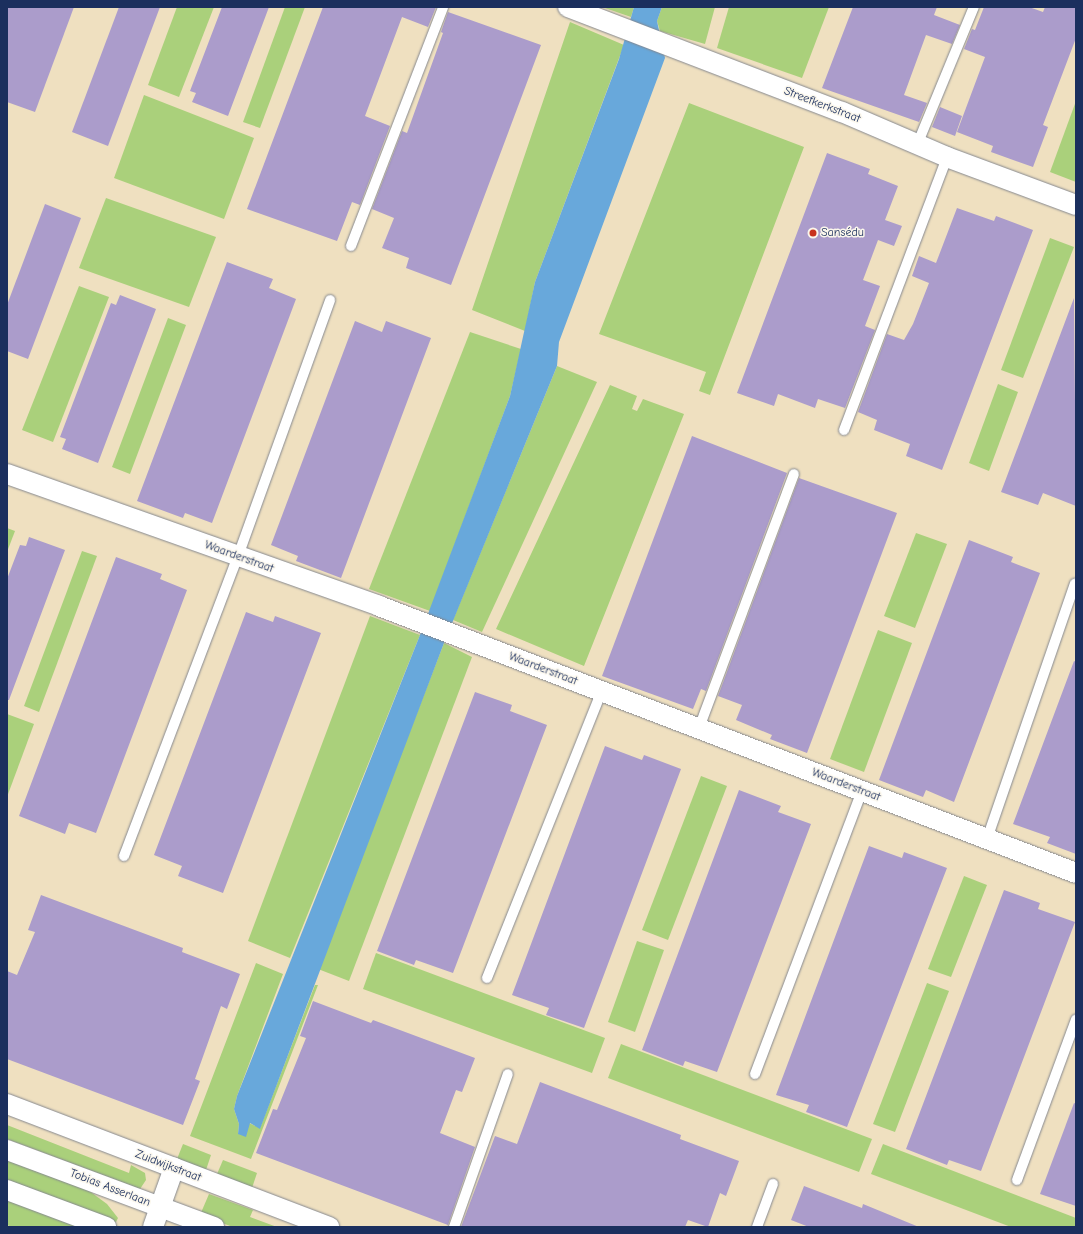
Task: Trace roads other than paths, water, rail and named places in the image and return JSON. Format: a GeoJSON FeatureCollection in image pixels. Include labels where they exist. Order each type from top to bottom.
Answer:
{"type":"FeatureCollection","features":[{"type":"Feature","properties":{"kind":"street","name":"Streefkerkstraat"},"geometry":{"type":"LineString","coordinates":[[568,7],[842,112],[947,157],[1076,205]]}},
{"type":"Feature","properties":{"kind":"street","name":"Waarderstraat"},"geometry":{"type":"LineString","coordinates":[[7,474],[379,606],[1076,873]]}},
{"type":"Feature","properties":{"kind":"street","name":"Zuidwijkstraat"},"geometry":{"type":"LineString","coordinates":[[7,1104],[329,1227]]}},
{"type":"Feature","properties":{"kind":"street","name":"Tobias Asserlaan"},"geometry":{"type":"LineString","coordinates":[[7,1150],[214,1227]]}},
{"type":"Feature","properties":{"kind":"street"},"geometry":{"type":"LineString","coordinates":[[153,1227],[174,1168]]}},
{"type":"Feature","properties":{"kind":"street"},"geometry":{"type":"LineString","coordinates":[[7,1190],[106,1227]]}},
{"type":"Feature","properties":{"kind":"lane"},"geometry":{"type":"LineString","coordinates":[[351,246],[443,7]]}},
{"type":"Feature","properties":{"kind":"lane"},"geometry":{"type":"LineString","coordinates":[[917,145],[974,7]]}},
{"type":"Feature","properties":{"kind":"lane"},"geometry":{"type":"LineString","coordinates":[[844,430],[947,157]]}},
{"type":"Feature","properties":{"kind":"lane"},"geometry":{"type":"LineString","coordinates":[[124,856],[238,556],[330,300]]}},
{"type":"Feature","properties":{"kind":"lane"},"geometry":{"type":"LineString","coordinates":[[699,728],[794,474]]}},
{"type":"Feature","properties":{"kind":"lane"},"geometry":{"type":"LineString","coordinates":[[987,839],[1076,584]]}},
{"type":"Feature","properties":{"kind":"lane"},"geometry":{"type":"LineString","coordinates":[[487,978],[602,691]]}},
{"type":"Feature","properties":{"kind":"lane"},"geometry":{"type":"LineString","coordinates":[[755,1074],[862,791]]}},
{"type":"Feature","properties":{"kind":"lane"},"geometry":{"type":"LineString","coordinates":[[1017,1180],[1076,1020]]}},
{"type":"Feature","properties":{"kind":"lane"},"geometry":{"type":"LineString","coordinates":[[454,1227],[508,1074]]}},
{"type":"Feature","properties":{"kind":"lane"},"geometry":{"type":"LineString","coordinates":[[757,1227],[773,1184]]}},
{"type":"Feature","properties":{"kind":"water"},"geometry":{"type":"Polygon","coordinates":[[[634,7],[662,7],[657,21],[665,58],[559,342],[557,366],[444,643],[260,1129],[250,1123],[246,1137],[238,1134],[239,1124],[234,1109],[237,1096],[420,635],[510,396],[535,282],[619,59],[634,7]]]}},
{"type":"Feature","properties":{"kind":"place","name":"Sansédu"},"geometry":{"type":"Point","coordinates":[813,233]}}]}
